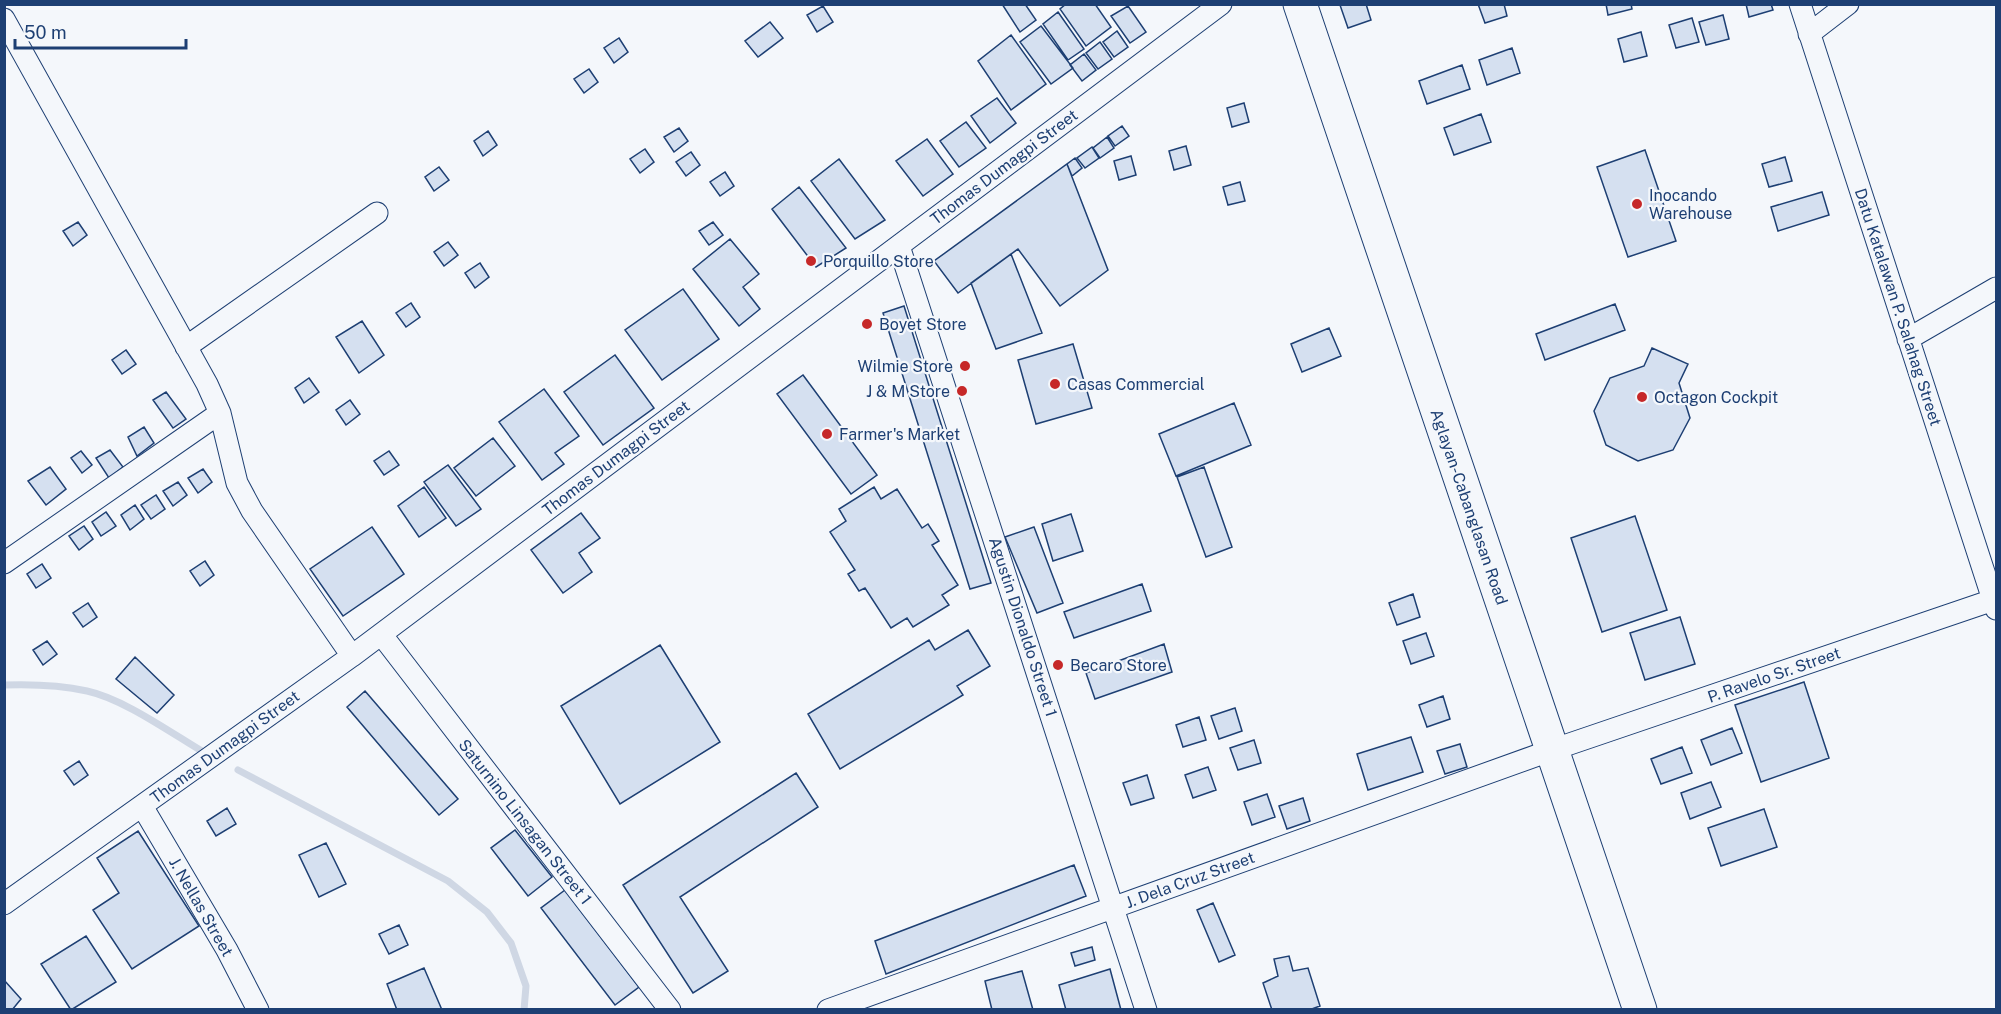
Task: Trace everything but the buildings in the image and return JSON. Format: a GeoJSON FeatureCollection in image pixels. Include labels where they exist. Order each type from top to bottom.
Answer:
{"type":"FeatureCollection","features":[{"type":"Feature","properties":{"kind":"main road","name":"Aglayan-Cabanglasan Road"},"geometry":{"type":"LineString","coordinates":[[1300,4],[1640,1010]]}},
{"type":"Feature","properties":{"kind":"street","name":"Thomas Dumagpi Street"},"geometry":{"type":"LineString","coordinates":[[4,904],[352,656],[1221,4]]}},
{"type":"Feature","properties":{"kind":"street","name":"Datu Katalawan P. Salahag Street"},"geometry":{"type":"LineString","coordinates":[[1800,4],[1996,603]]}},
{"type":"Feature","properties":{"kind":"street"},"geometry":{"type":"LineString","coordinates":[[1809,34],[1848,4]]}},
{"type":"Feature","properties":{"kind":"street"},"geometry":{"type":"LineString","coordinates":[[4,20],[186,347],[220,413],[237,483],[352,656]]}},
{"type":"Feature","properties":{"kind":"street"},"geometry":{"type":"LineString","coordinates":[[186,347],[377,213]]}},
{"type":"Feature","properties":{"kind":"street","name":"Agustin Dionaldo Street 1"},"geometry":{"type":"LineString","coordinates":[[899,246],[1146,1010]]}},
{"type":"Feature","properties":{"kind":"street"},"geometry":{"type":"LineString","coordinates":[[1908,339],[1996,288]]}},
{"type":"Feature","properties":{"kind":"street"},"geometry":{"type":"LineString","coordinates":[[4,563],[220,413]]}},
{"type":"Feature","properties":{"kind":"street","name":"P. Ravelo Sr. Street"},"geometry":{"type":"LineString","coordinates":[[1552,750],[1996,603]]}},
{"type":"Feature","properties":{"kind":"street","name":"Saturnino Linsagan Street 1"},"geometry":{"type":"LineString","coordinates":[[381,634],[670,1010]]}},
{"type":"Feature","properties":{"kind":"street","name":"J. Dela Cruz Street"},"geometry":{"type":"LineString","coordinates":[[828,1010],[1552,750]]}},
{"type":"Feature","properties":{"kind":"street","name":"J. Nellas Street"},"geometry":{"type":"LineString","coordinates":[[142,806],[227,950],[258,1010]]}},
{"type":"Feature","properties":{"kind":"waterway"},"geometry":{"type":"LineString","coordinates":[[4,685],[56,686],[101,695],[147,718],[205,753]]}},
{"type":"Feature","properties":{"kind":"waterway"},"geometry":{"type":"LineString","coordinates":[[238,770],[448,881],[487,912],[511,943],[526,986],[524,1010]]}},
{"type":"Feature","properties":{"kind":"place","name":"Inocando Warehouse"},"geometry":{"type":"Point","coordinates":[1637,204]}},
{"type":"Feature","properties":{"kind":"place","name":"Porquillo Store"},"geometry":{"type":"Point","coordinates":[811,261]}},
{"type":"Feature","properties":{"kind":"place","name":"Boyet Store"},"geometry":{"type":"Point","coordinates":[867,324]}},
{"type":"Feature","properties":{"kind":"place","name":"Wilmie Store"},"geometry":{"type":"Point","coordinates":[965,366]}},
{"type":"Feature","properties":{"kind":"place","name":"Casas Commercial"},"geometry":{"type":"Point","coordinates":[1055,384]}},
{"type":"Feature","properties":{"kind":"place","name":"J & M Store"},"geometry":{"type":"Point","coordinates":[962,391]}},
{"type":"Feature","properties":{"kind":"place","name":"Octagon Cockpit"},"geometry":{"type":"Point","coordinates":[1642,397]}},
{"type":"Feature","properties":{"kind":"place","name":"Farmer's Market"},"geometry":{"type":"Point","coordinates":[827,434]}},
{"type":"Feature","properties":{"kind":"place","name":"Becaro Store"},"geometry":{"type":"Point","coordinates":[1058,665]}}]}
